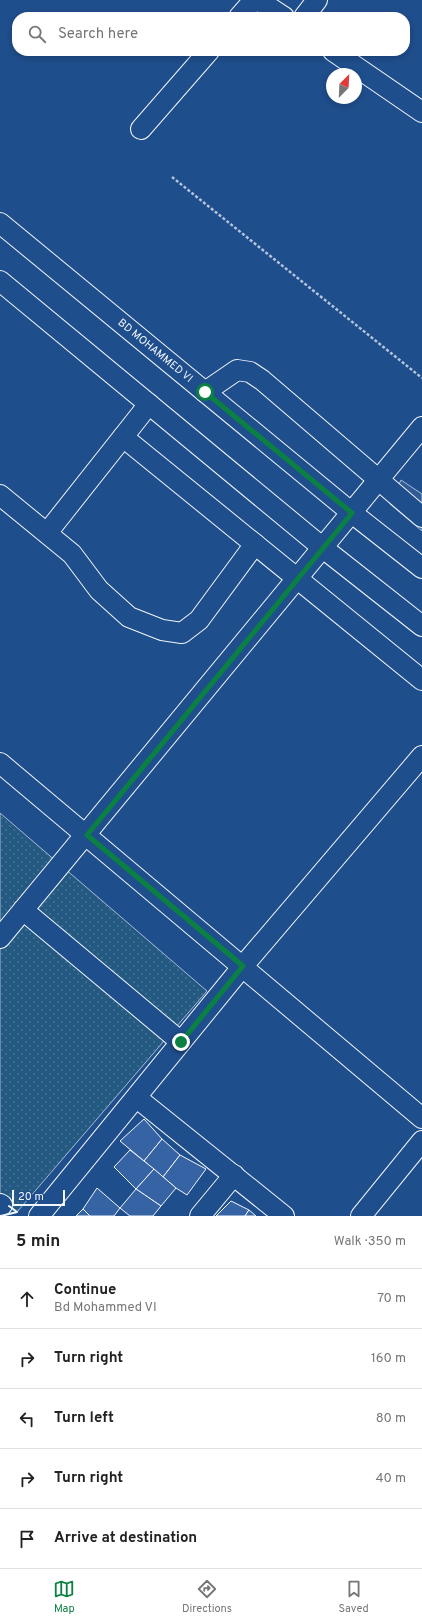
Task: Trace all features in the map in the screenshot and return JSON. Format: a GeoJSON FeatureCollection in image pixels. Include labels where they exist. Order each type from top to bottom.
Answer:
{"type":"FeatureCollection","features":[{"type":"Feature","properties":{"kind":"street"},"geometry":{"type":"LineString","coordinates":[[243,12],[254,0]]}},
{"type":"Feature","properties":{"kind":"street"},"geometry":{"type":"LineString","coordinates":[[258,0],[276,12]]}},
{"type":"Feature","properties":{"kind":"street"},"geometry":{"type":"LineString","coordinates":[[308,12],[317,0]]}},
{"type":"Feature","properties":{"kind":"street"},"geometry":{"type":"LineString","coordinates":[[141,128],[205,56]]}},
{"type":"Feature","properties":{"kind":"street"},"geometry":{"type":"LineString","coordinates":[[340,56],[422,112]]}},
{"type":"Feature","properties":{"kind":"street","name":"BD MOHAMMED VI"},"geometry":{"type":"LineString","coordinates":[[0,223],[352,513],[422,568]]}},
{"type":"Feature","properties":{"kind":"street"},"geometry":{"type":"LineString","coordinates":[[0,281],[323,548],[422,626]]}},
{"type":"Feature","properties":{"kind":"street"},"geometry":{"type":"LineString","coordinates":[[205,392],[237,370],[250,372],[262,380],[422,518]]}},
{"type":"Feature","properties":{"kind":"street"},"geometry":{"type":"LineString","coordinates":[[47,533],[149,404]]}},
{"type":"Feature","properties":{"kind":"street"},"geometry":{"type":"LineString","coordinates":[[0,938],[87,835],[422,427]]}},
{"type":"Feature","properties":{"kind":"street"},"geometry":{"type":"LineString","coordinates":[[123,437],[422,680]]}},
{"type":"Feature","properties":{"kind":"street"},"geometry":{"type":"LineString","coordinates":[[0,495],[72,554],[99,590],[130,616],[162,630],[182,633],[200,620],[255,544]]}},
{"type":"Feature","properties":{"kind":"street"},"geometry":{"type":"LineString","coordinates":[[39,1216],[137,1098],[243,966],[422,756]]}},
{"type":"Feature","properties":{"kind":"street"},"geometry":{"type":"LineString","coordinates":[[0,763],[422,1118]]}},
{"type":"Feature","properties":{"kind":"street"},"geometry":{"type":"LineString","coordinates":[[23,910],[181,1042]]}},
{"type":"Feature","properties":{"kind":"street"},"geometry":{"type":"LineString","coordinates":[[137,1098],[284,1216]]}},
{"type":"Feature","properties":{"kind":"street"},"geometry":{"type":"LineString","coordinates":[[361,1216],[422,1141]]}},
{"type":"Feature","properties":{"kind":"street"},"geometry":{"type":"LineString","coordinates":[[200,1216],[234,1175]]}},
{"type":"Feature","properties":{"kind":"path"},"geometry":{"type":"LineString","coordinates":[[172,178],[422,378]]}},
{"type":"Feature","properties":{"kind":"shaded area"},"geometry":{"type":"Polygon","coordinates":[[[401,480],[422,494],[422,531],[390,504],[401,480]]]}},
{"type":"Feature","properties":{"kind":"shaded area"},"geometry":{"type":"Polygon","coordinates":[[[0,813],[207,991],[17,1212],[0,1198],[0,813]]]}},
{"type":"Feature","properties":{"kind":"building"},"geometry":{"type":"Polygon","coordinates":[[[144,1119],[162,1139],[144,1161],[120,1141],[144,1119]]]}},
{"type":"Feature","properties":{"kind":"building"},"geometry":{"type":"Polygon","coordinates":[[[162,1139],[180,1155],[163,1177],[144,1161],[162,1139]]]}},
{"type":"Feature","properties":{"kind":"building"},"geometry":{"type":"Polygon","coordinates":[[[130,1150],[154,1169],[136,1189],[114,1167],[130,1150]]]}},
{"type":"Feature","properties":{"kind":"building"},"geometry":{"type":"Polygon","coordinates":[[[180,1155],[206,1169],[187,1195],[163,1177],[180,1155]]]}},
{"type":"Feature","properties":{"kind":"building"},"geometry":{"type":"Polygon","coordinates":[[[154,1169],[176,1188],[161,1206],[136,1189],[154,1169]]]}},
{"type":"Feature","properties":{"kind":"building"},"geometry":{"type":"Polygon","coordinates":[[[97,1188],[120,1208],[114,1216],[90,1216],[83,1209],[97,1188]]]}},
{"type":"Feature","properties":{"kind":"building"},"geometry":{"type":"Polygon","coordinates":[[[136,1189],[161,1206],[153,1216],[130,1216],[120,1208],[136,1189]]]}},
{"type":"Feature","properties":{"kind":"building"},"geometry":{"type":"Polygon","coordinates":[[[231,1201],[249,1210],[245,1216],[216,1216],[231,1201]]]}},
{"type":"Feature","properties":{"kind":"building"},"geometry":{"type":"Polygon","coordinates":[[[83,1209],[90,1216],[76,1216],[83,1209]]]}},
{"type":"Feature","properties":{"kind":"building"},"geometry":{"type":"Polygon","coordinates":[[[249,1210],[256,1216],[245,1216],[249,1210]]]}},
{"type":"Feature","properties":{"kind":"wall"},"geometry":{"type":"LineString","coordinates":[[1,1216],[17,1212],[9,1206]]}},
{"type":"Feature","properties":{"kind":"route"},"geometry":{"type":"LineString","coordinates":[[181,1042],[243,966],[87,835],[352,513],[205,392]]}}]}
